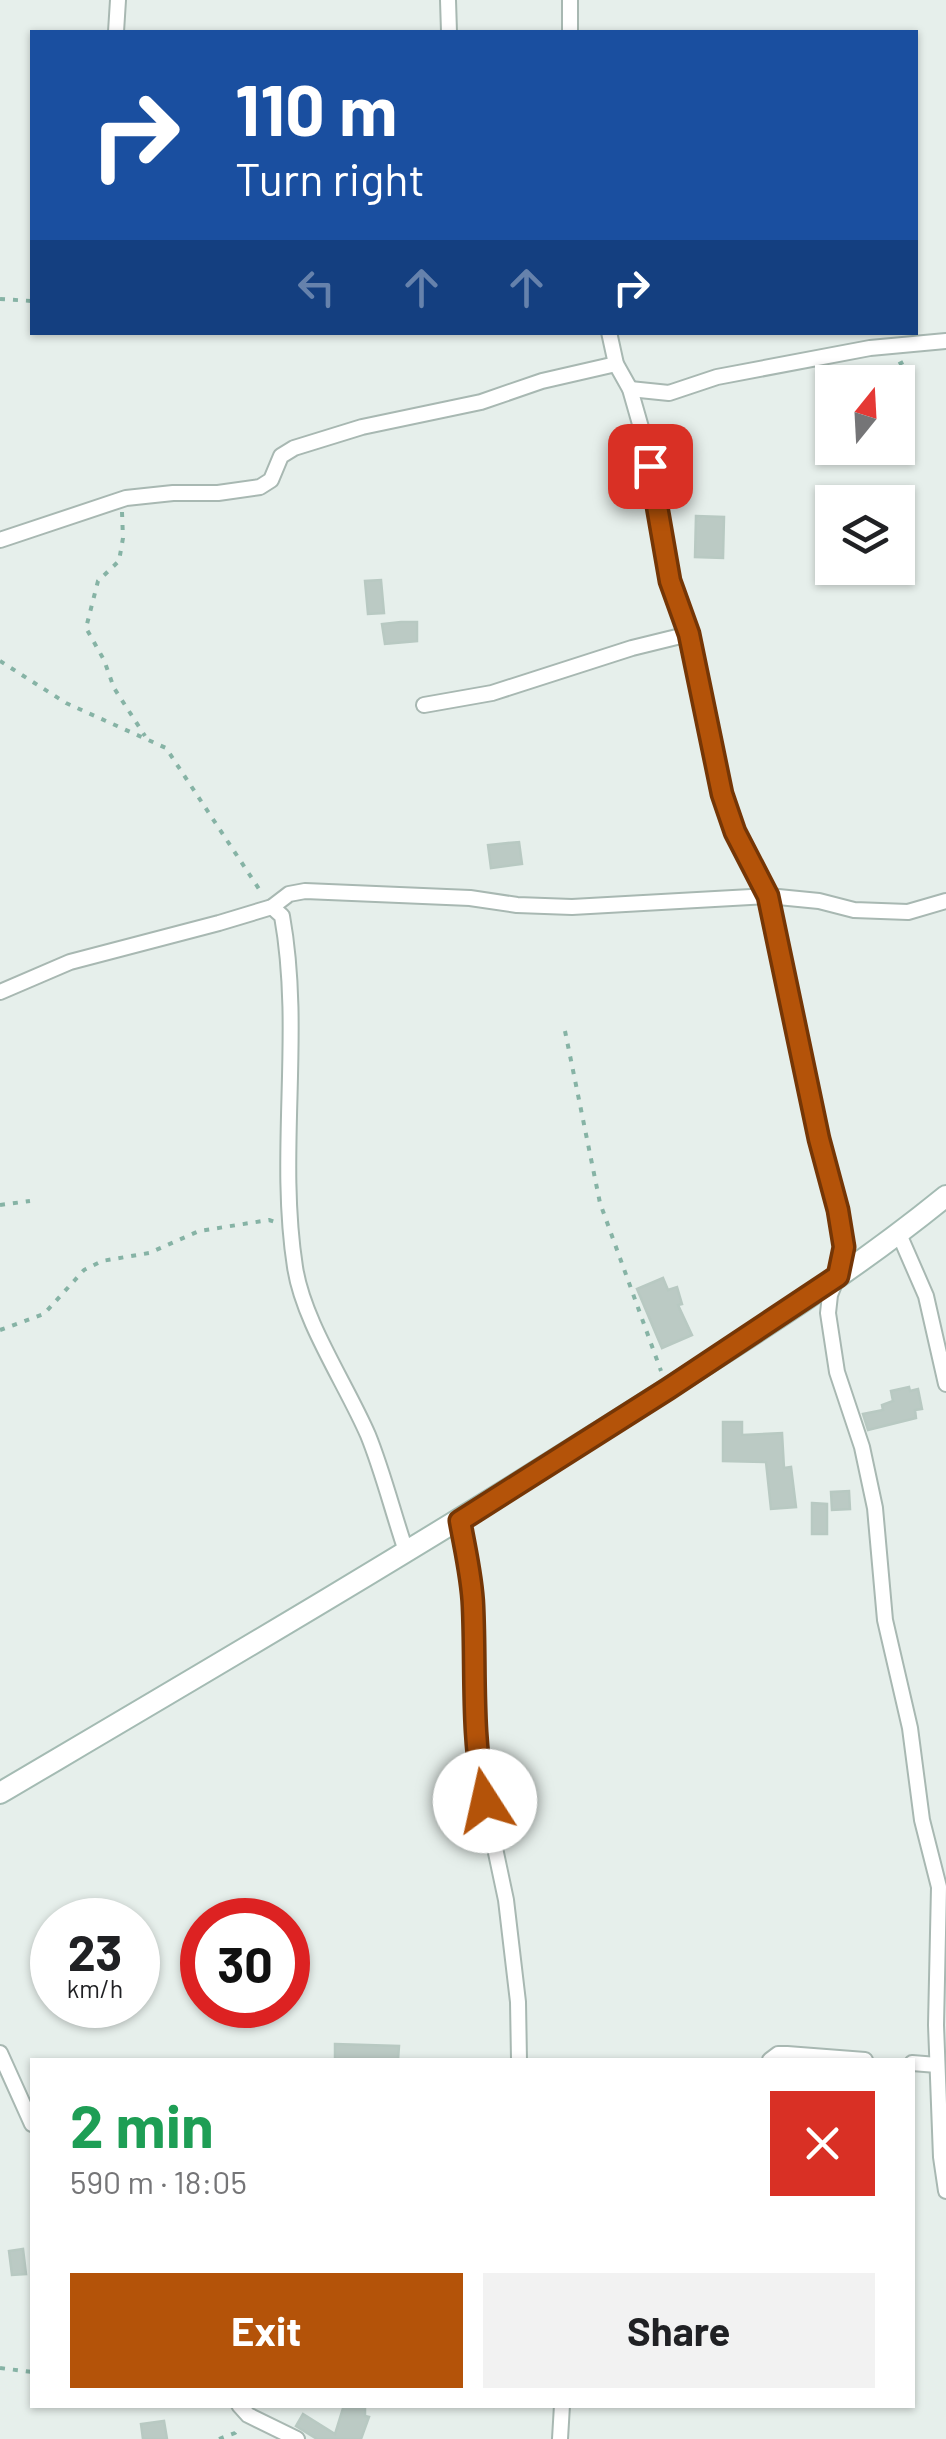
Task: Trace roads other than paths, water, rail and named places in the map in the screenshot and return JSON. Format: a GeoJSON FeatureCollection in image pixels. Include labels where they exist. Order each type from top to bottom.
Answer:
{"type":"FeatureCollection","features":[{"type":"Feature","properties":{"kind":"street"},"geometry":{"type":"LineString","coordinates":[[116,30],[118,0]]}},
{"type":"Feature","properties":{"kind":"street"},"geometry":{"type":"LineString","coordinates":[[448,0],[449,30]]}},
{"type":"Feature","properties":{"kind":"street"},"geometry":{"type":"LineString","coordinates":[[570,0],[570,30]]}},
{"type":"Feature","properties":{"kind":"street"},"geometry":{"type":"LineString","coordinates":[[610,335],[616,364],[630,390],[644,438],[670,581],[689,634],[722,794],[735,832],[768,896],[841,1229],[844,1260],[830,1295],[828,1313],[837,1372],[862,1447],[876,1508],[885,1620],[910,1728],[922,1820],[942,1890],[937,2065],[946,2191]]}},
{"type":"Feature","properties":{"kind":"street"},"geometry":{"type":"LineString","coordinates":[[630,390],[669,394],[717,376],[870,348],[946,340]]}},
{"type":"Feature","properties":{"kind":"street"},"geometry":{"type":"LineString","coordinates":[[0,540],[126,498],[218,494],[260,487],[271,480],[281,456],[294,448],[362,427],[481,402],[542,381],[616,364]]}},
{"type":"Feature","properties":{"kind":"street"},"geometry":{"type":"LineString","coordinates":[[424,705],[492,693],[689,634]]}},
{"type":"Feature","properties":{"kind":"street"},"geometry":{"type":"LineString","coordinates":[[0,992],[70,962],[272,907],[289,894],[305,890],[572,907],[768,896],[854,910],[908,912],[946,901]]}},
{"type":"Feature","properties":{"kind":"street"},"geometry":{"type":"LineString","coordinates":[[272,907],[282,916],[289,976],[289,1226],[304,1301],[370,1439],[406,1552]]}},
{"type":"Feature","properties":{"kind":"street"},"geometry":{"type":"LineString","coordinates":[[0,1792],[460,1521],[838,1276],[946,1196]]}},
{"type":"Feature","properties":{"kind":"street"},"geometry":{"type":"LineString","coordinates":[[899,1234],[926,1296],[946,1384]]}},
{"type":"Feature","properties":{"kind":"street"},"geometry":{"type":"LineString","coordinates":[[460,1521],[474,1603],[472,1696],[478,1768],[506,1900],[518,2002],[519,2058]]}},
{"type":"Feature","properties":{"kind":"street"},"geometry":{"type":"LineString","coordinates":[[0,2053],[30,2120]]}},
{"type":"Feature","properties":{"kind":"street"},"geometry":{"type":"LineString","coordinates":[[776,2058],[787,2054],[839,2058]]}},
{"type":"Feature","properties":{"kind":"street"},"geometry":{"type":"LineString","coordinates":[[915,2063],[937,2065]]}},
{"type":"Feature","properties":{"kind":"street"},"geometry":{"type":"LineString","coordinates":[[560,2439],[562,2408]]}},
{"type":"Feature","properties":{"kind":"street"},"geometry":{"type":"LineString","coordinates":[[244,2410],[297,2439]]}}]}
